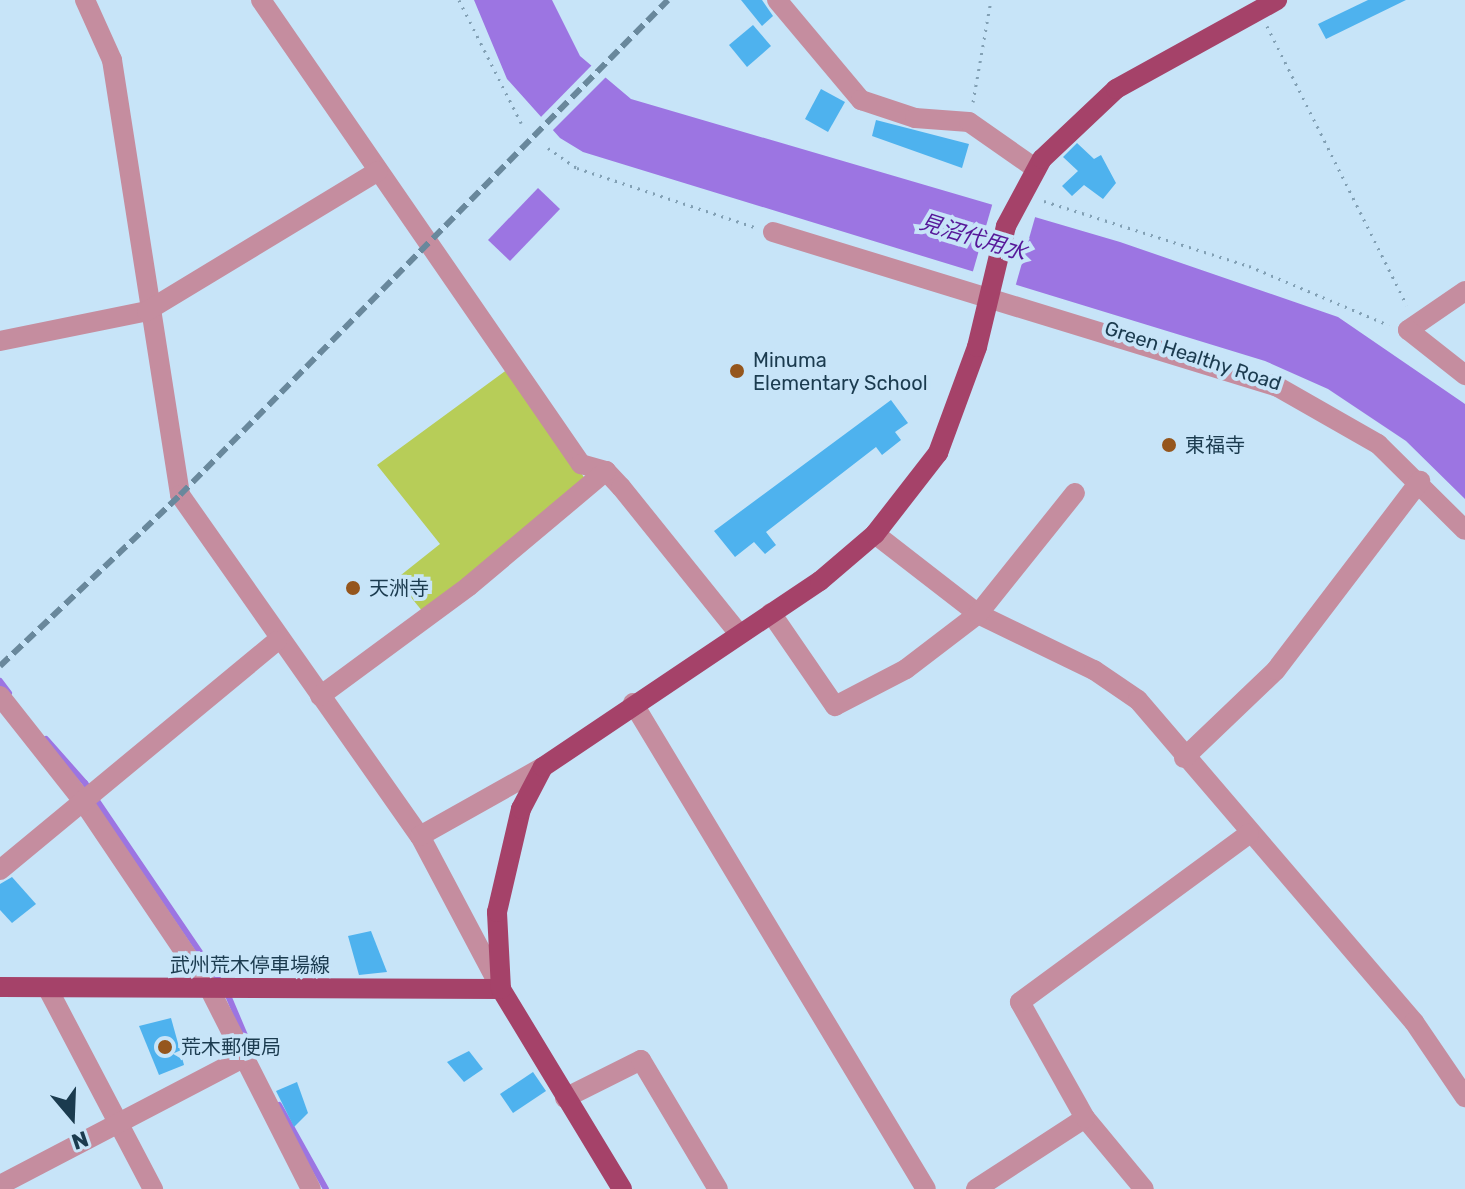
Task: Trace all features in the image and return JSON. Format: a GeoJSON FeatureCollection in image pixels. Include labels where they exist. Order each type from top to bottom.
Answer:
{"type":"FeatureCollection","features":[{"type":"Feature","properties":{"kind":"main road"},"geometry":{"type":"LineString","coordinates":[[622,1189],[501,989],[497,912],[521,809],[543,767],[633,703],[771,613],[875,534],[938,453],[1020,195],[1036,169],[1116,89],[1268,5]]}},
{"type":"Feature","properties":{"kind":"main road","name":"武州荒木停車場線"},"geometry":{"type":"LineString","coordinates":[[0,987],[49,991],[501,989]]}},
{"type":"Feature","properties":{"kind":"street"},"geometry":{"type":"LineString","coordinates":[[85,0],[112,60],[147,311],[180,495],[277,641],[420,836],[501,989]]}},
{"type":"Feature","properties":{"kind":"street"},"geometry":{"type":"LineString","coordinates":[[261,0],[581,464],[606,471],[739,634]]}},
{"type":"Feature","properties":{"kind":"street"},"geometry":{"type":"LineString","coordinates":[[777,0],[861,100],[915,118],[969,122],[1036,169]]}},
{"type":"Feature","properties":{"kind":"street"},"geometry":{"type":"LineString","coordinates":[[0,341],[147,311],[378,171]]}},
{"type":"Feature","properties":{"kind":"street"},"geometry":{"type":"LineString","coordinates":[[773,232],[1278,387],[1363,433],[1420,481],[1465,530]]}},
{"type":"Feature","properties":{"kind":"street"},"geometry":{"type":"LineString","coordinates":[[1465,291],[1411,324],[1465,375]]}},
{"type":"Feature","properties":{"kind":"street"},"geometry":{"type":"LineString","coordinates":[[320,696],[469,586],[606,471]]}},
{"type":"Feature","properties":{"kind":"street"},"geometry":{"type":"LineString","coordinates":[[1184,758],[1276,670],[1420,481]]}},
{"type":"Feature","properties":{"kind":"street"},"geometry":{"type":"LineString","coordinates":[[771,613],[835,706],[906,669],[978,614],[1075,493]]}},
{"type":"Feature","properties":{"kind":"street"},"geometry":{"type":"LineString","coordinates":[[875,534],[978,614],[1105,677],[1138,700],[1249,834],[1414,1022],[1465,1097]]}},
{"type":"Feature","properties":{"kind":"street"},"geometry":{"type":"LineString","coordinates":[[0,870],[277,641]]}},
{"type":"Feature","properties":{"kind":"street"},"geometry":{"type":"LineString","coordinates":[[0,696],[82,800],[209,988],[311,1189]]}},
{"type":"Feature","properties":{"kind":"street"},"geometry":{"type":"LineString","coordinates":[[633,703],[926,1189]]}},
{"type":"Feature","properties":{"kind":"street"},"geometry":{"type":"LineString","coordinates":[[420,836],[543,767]]}},
{"type":"Feature","properties":{"kind":"street"},"geometry":{"type":"LineString","coordinates":[[1144,1189],[1085,1118],[1020,1002],[1249,834]]}},
{"type":"Feature","properties":{"kind":"street"},"geometry":{"type":"LineString","coordinates":[[49,991],[153,1189]]}},
{"type":"Feature","properties":{"kind":"street"},"geometry":{"type":"LineString","coordinates":[[0,1185],[243,1058]]}},
{"type":"Feature","properties":{"kind":"street"},"geometry":{"type":"LineString","coordinates":[[565,1098],[641,1060],[718,1189]]}},
{"type":"Feature","properties":{"kind":"street"},"geometry":{"type":"LineString","coordinates":[[976,1189],[1085,1118]]}},
{"type":"Feature","properties":{"kind":"path"},"geometry":{"type":"LineString","coordinates":[[459,0],[521,123]]}},
{"type":"Feature","properties":{"kind":"path"},"geometry":{"type":"LineString","coordinates":[[969,122],[991,0]]}},
{"type":"Feature","properties":{"kind":"path"},"geometry":{"type":"LineString","coordinates":[[1268,5],[1411,324]]}},
{"type":"Feature","properties":{"kind":"path"},"geometry":{"type":"LineString","coordinates":[[548,148],[577,168],[773,232]]}},
{"type":"Feature","properties":{"kind":"path"},"geometry":{"type":"LineString","coordinates":[[1020,195],[1249,266],[1411,324]]}},
{"type":"Feature","properties":{"kind":"green space"},"geometry":{"type":"Polygon","coordinates":[[[508,369],[586,480],[423,612],[396,579],[440,544],[377,465],[508,369]]]}},
{"type":"Feature","properties":{"kind":"water","name":"見沼代用水"},"geometry":{"type":"Polygon","coordinates":[[[474,0],[552,0],[580,56],[631,99],[1120,242],[1338,317],[1465,404],[1465,499],[1406,441],[1328,389],[1265,361],[583,152],[560,138],[507,79],[474,0]]]}},
{"type":"Feature","properties":{"kind":"water"},"geometry":{"type":"Polygon","coordinates":[[[538,188],[560,209],[510,261],[488,240],[538,188]]]}},
{"type":"Feature","properties":{"kind":"pier"},"geometry":{"type":"Polygon","coordinates":[[[593,64],[606,77],[550,133],[537,121],[593,64]]]}},
{"type":"Feature","properties":{"kind":"pier"},"geometry":{"type":"Polygon","coordinates":[[[993,202],[1036,214],[1014,291],[971,278],[993,202]]]}},
{"type":"Feature","properties":{"kind":"building"},"geometry":{"type":"Polygon","coordinates":[[[741,0],[762,0],[773,16],[762,26],[741,0]]]}},
{"type":"Feature","properties":{"kind":"building"},"geometry":{"type":"Polygon","coordinates":[[[1368,0],[1406,0],[1326,39],[1318,24],[1368,0]]]}},
{"type":"Feature","properties":{"kind":"building"},"geometry":{"type":"Polygon","coordinates":[[[753,25],[771,46],[747,67],[729,45],[753,25]]]}},
{"type":"Feature","properties":{"kind":"building"},"geometry":{"type":"Polygon","coordinates":[[[821,89],[845,102],[828,132],[805,119],[821,89]]]}},
{"type":"Feature","properties":{"kind":"building"},"geometry":{"type":"Polygon","coordinates":[[[876,120],[969,144],[962,168],[872,136],[876,120]]]}},
{"type":"Feature","properties":{"kind":"building"},"geometry":{"type":"Polygon","coordinates":[[[1077,143],[1094,159],[1101,155],[1116,183],[1103,199],[1084,185],[1072,196],[1062,186],[1078,171],[1063,157],[1077,143]]]}},
{"type":"Feature","properties":{"kind":"building"},"geometry":{"type":"Polygon","coordinates":[[[891,400],[908,423],[895,432],[901,440],[882,455],[876,447],[766,532],[776,545],[765,554],[754,542],[735,557],[714,531],[891,400]]]}},
{"type":"Feature","properties":{"kind":"building"},"geometry":{"type":"Polygon","coordinates":[[[12,877],[36,904],[12,923],[0,910],[0,884],[12,877]]]}},
{"type":"Feature","properties":{"kind":"building"},"geometry":{"type":"Polygon","coordinates":[[[371,931],[387,972],[359,975],[348,936],[371,931]]]}},
{"type":"Feature","properties":{"kind":"building"},"geometry":{"type":"Polygon","coordinates":[[[171,1018],[184,1065],[159,1075],[139,1026],[171,1018]]]}},
{"type":"Feature","properties":{"kind":"building"},"geometry":{"type":"Polygon","coordinates":[[[469,1051],[483,1069],[464,1082],[447,1062],[469,1051]]]}},
{"type":"Feature","properties":{"kind":"building"},"geometry":{"type":"Polygon","coordinates":[[[533,1072],[546,1091],[513,1113],[500,1094],[533,1072]]]}},
{"type":"Feature","properties":{"kind":"building"},"geometry":{"type":"Polygon","coordinates":[[[297,1082],[308,1113],[294,1127],[276,1091],[297,1082]]]}},
{"type":"Feature","properties":{"kind":"waterway"},"geometry":{"type":"LineString","coordinates":[[0,681],[9,693]]}},
{"type":"Feature","properties":{"kind":"waterway"},"geometry":{"type":"LineString","coordinates":[[46,739],[85,783],[221,983]]}},
{"type":"Feature","properties":{"kind":"waterway"},"geometry":{"type":"LineString","coordinates":[[227,993],[252,1052]]}},
{"type":"Feature","properties":{"kind":"waterway"},"geometry":{"type":"LineString","coordinates":[[279,1105],[326,1189]]}},
{"type":"Feature","properties":{"kind":"railway"},"geometry":{"type":"LineString","coordinates":[[0,666],[180,495],[668,0]]}},
{"type":"Feature","properties":{"kind":"place","name":"Minuma Elementary School"},"geometry":{"type":"Point","coordinates":[737,371]}},
{"type":"Feature","properties":{"kind":"place","name":"東福寺"},"geometry":{"type":"Point","coordinates":[1169,445]}},
{"type":"Feature","properties":{"kind":"place","name":"天洲寺"},"geometry":{"type":"Point","coordinates":[353,588]}},
{"type":"Feature","properties":{"kind":"place","name":"荒木郵便局"},"geometry":{"type":"Point","coordinates":[165,1047]}}]}
